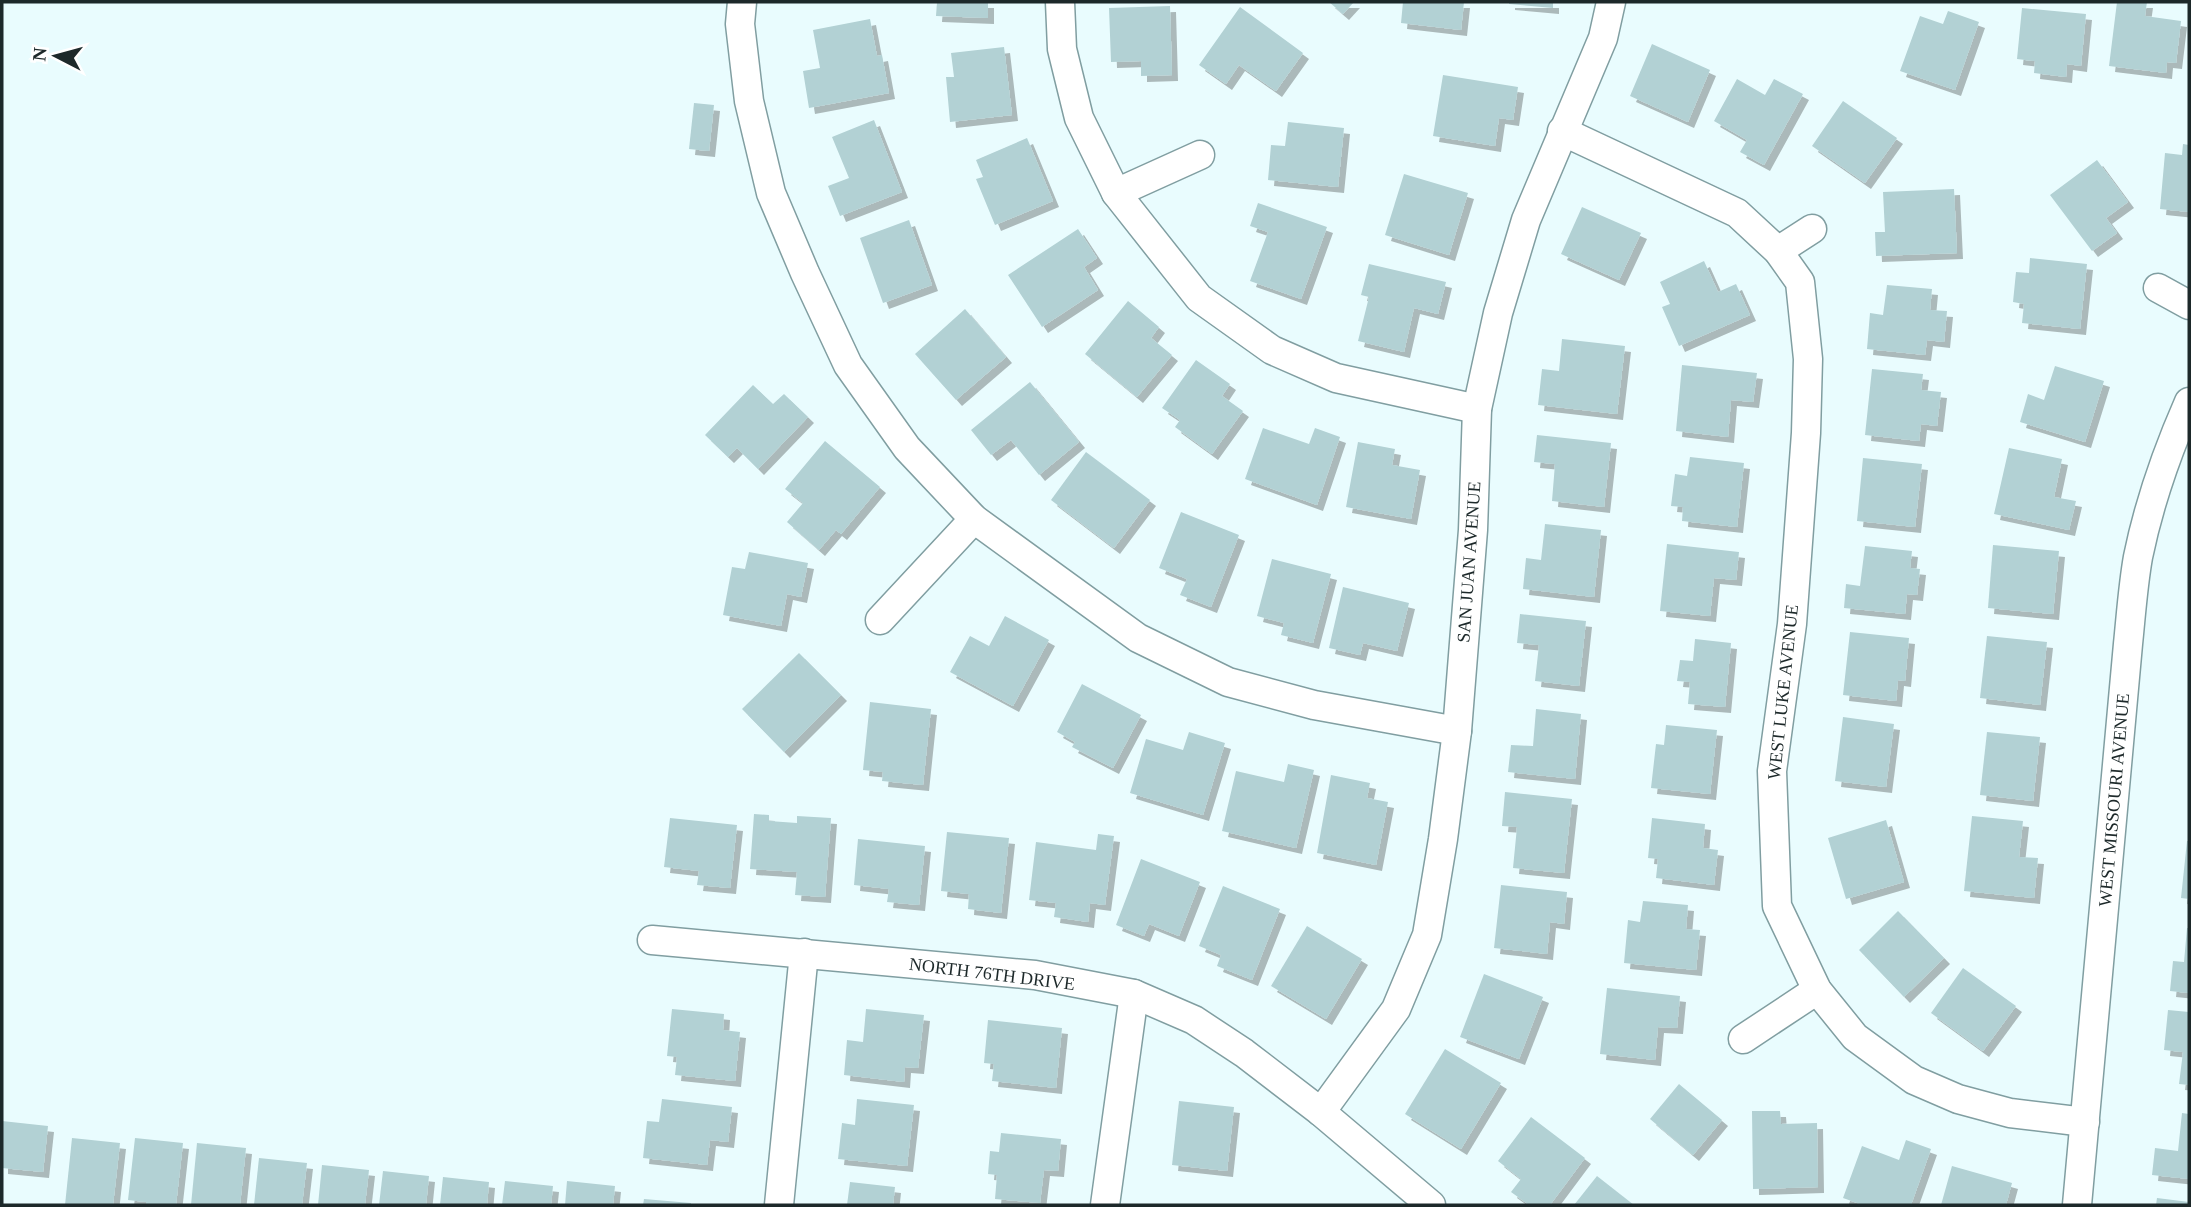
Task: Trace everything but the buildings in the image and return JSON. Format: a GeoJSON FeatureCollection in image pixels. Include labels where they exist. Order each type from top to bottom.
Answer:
{"type":"FeatureCollection","features":[{"type":"Feature","properties":{"kind":"street"},"geometry":{"type":"LineString","coordinates":[[742,2],[740,24],[749,101],[771,193],[804,273],[848,365],[907,448],[974,519],[1138,638],[1228,682],[1314,705],[1457,731]]}},
{"type":"Feature","properties":{"kind":"street"},"geometry":{"type":"LineString","coordinates":[[1060,2],[1062,49],[1079,118],[1116,193],[1199,298],[1272,350],[1336,378],[1477,409]]}},
{"type":"Feature","properties":{"kind":"street","name":"SAN JUAN AVENUE"},"geometry":{"type":"LineString","coordinates":[[1321,1112],[1396,1009],[1427,935],[1457,731],[1473,530],[1477,409],[1498,313],[1526,220],[1603,38],[1611,2]]}},
{"type":"Feature","properties":{"kind":"street","name":"WEST LUKE AVENUE"},"geometry":{"type":"LineString","coordinates":[[1562,131],[1737,214],[1778,251],[1800,282],[1808,359],[1806,433],[1792,624],[1772,771],[1777,906],[1817,990],[1855,1037],[1914,1080],[1958,1099],[2010,1113],[2085,1122]]}},
{"type":"Feature","properties":{"kind":"street"},"geometry":{"type":"LineString","coordinates":[[1116,193],[1200,155]]}},
{"type":"Feature","properties":{"kind":"street"},"geometry":{"type":"LineString","coordinates":[[1778,251],[1812,229]]}},
{"type":"Feature","properties":{"kind":"street"},"geometry":{"type":"LineString","coordinates":[[2158,288],[2189,304]]}},
{"type":"Feature","properties":{"kind":"street","name":"WEST MISSOURI AVENUE"},"geometry":{"type":"LineString","coordinates":[[2077,1205],[2138,558],[2151,504],[2169,448],[2189,402]]}},
{"type":"Feature","properties":{"kind":"street"},"geometry":{"type":"LineString","coordinates":[[880,620],[974,519]]}},
{"type":"Feature","properties":{"kind":"street","name":"NORTH 76TH DRIVE"},"geometry":{"type":"LineString","coordinates":[[652,940],[1035,975],[1133,994],[1194,1020],[1244,1053],[1321,1112],[1431,1205]]}},
{"type":"Feature","properties":{"kind":"street"},"geometry":{"type":"LineString","coordinates":[[779,1205],[804,953]]}},
{"type":"Feature","properties":{"kind":"street"},"geometry":{"type":"LineString","coordinates":[[1743,1038],[1817,990]]}},
{"type":"Feature","properties":{"kind":"street"},"geometry":{"type":"LineString","coordinates":[[1105,1205],[1133,994]]}}]}
